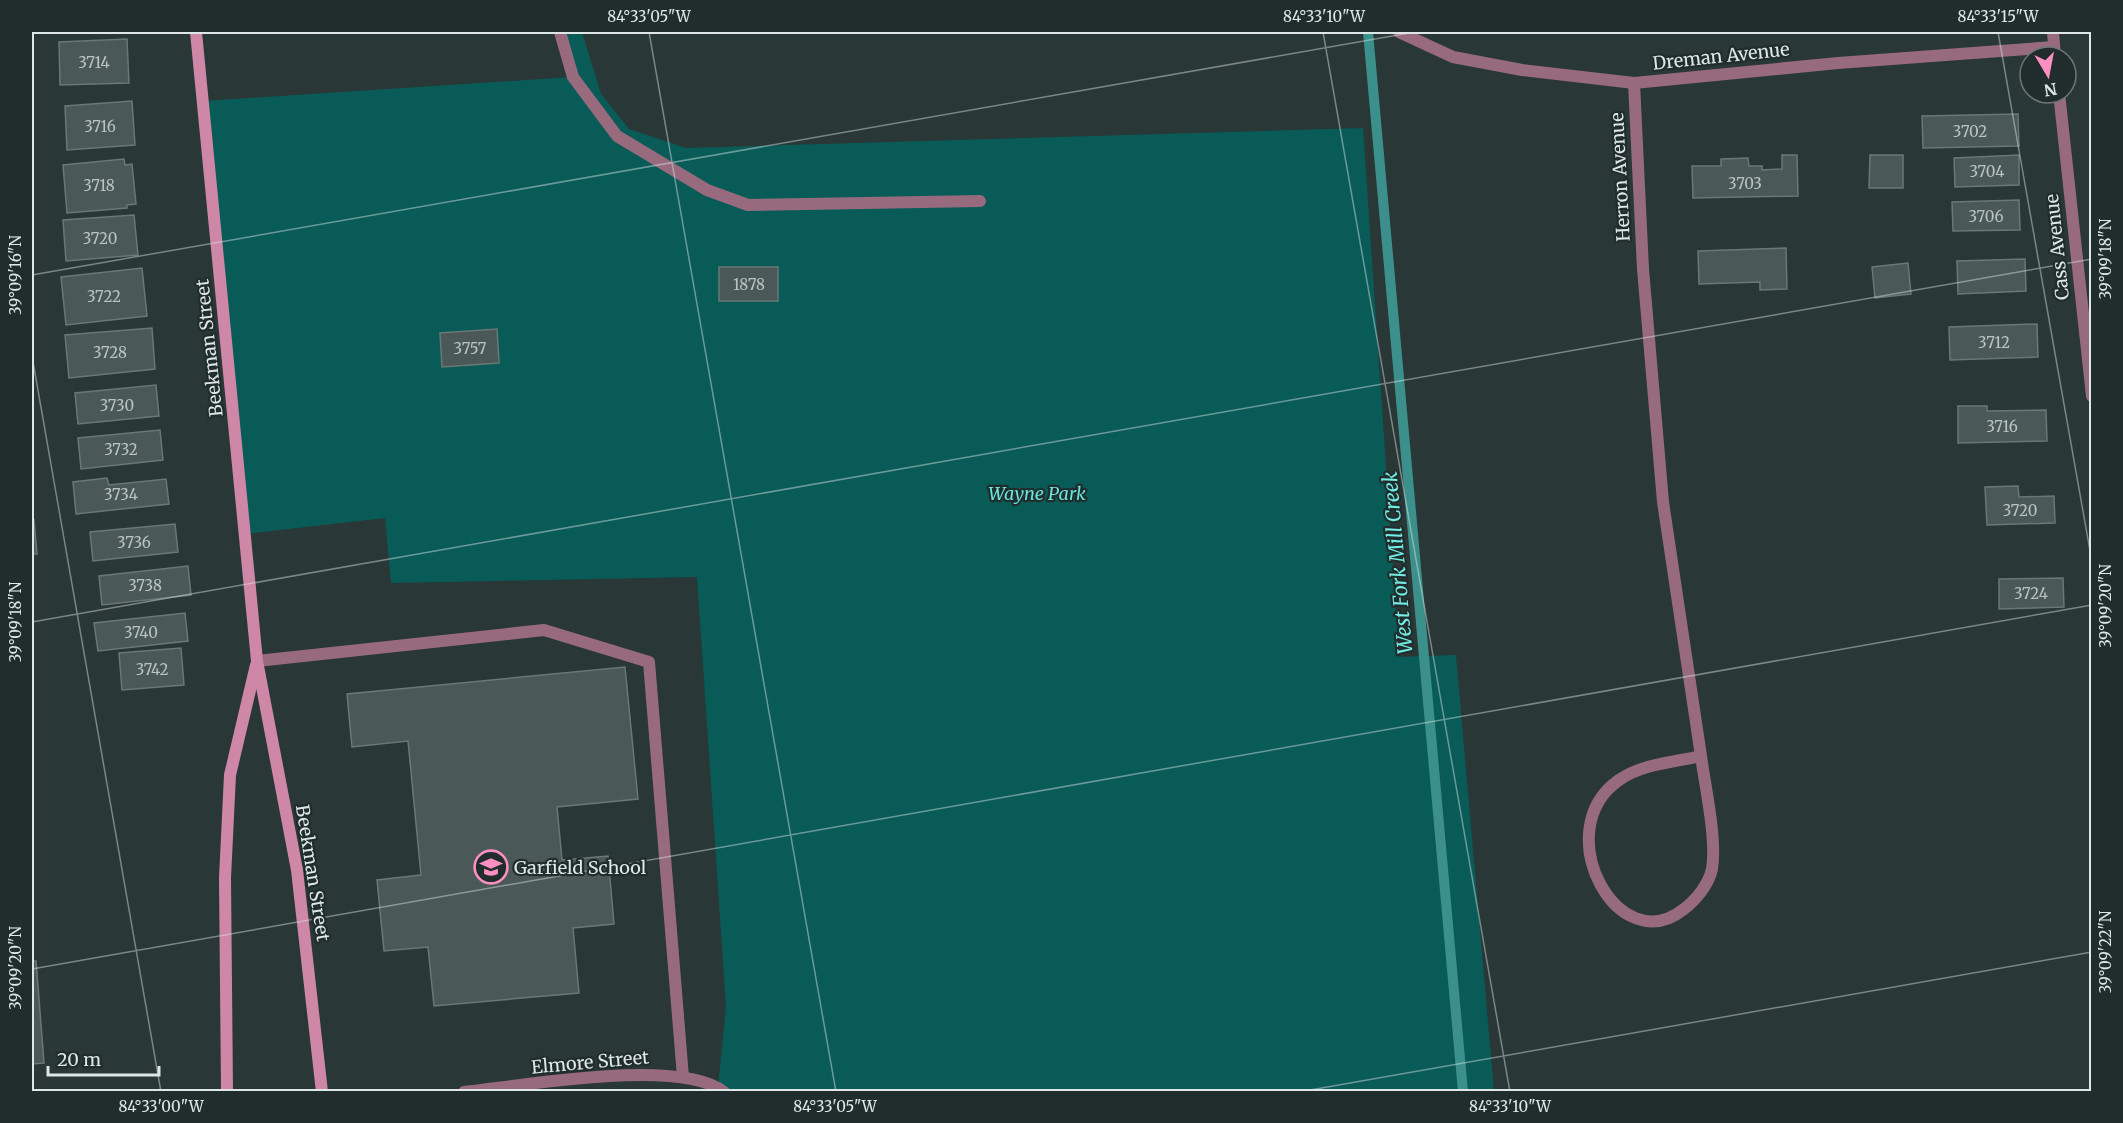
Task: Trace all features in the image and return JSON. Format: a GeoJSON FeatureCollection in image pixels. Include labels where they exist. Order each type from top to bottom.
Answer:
{"type":"FeatureCollection","features":[{"type":"Feature","properties":{"kind":"main road","name":"Beekman Street"},"geometry":{"type":"LineString","coordinates":[[196,32],[257,661],[297,870],[322,1092]]}},
{"type":"Feature","properties":{"kind":"main road","name":"Beekman Street"},"geometry":{"type":"LineString","coordinates":[[227,1092],[225,878],[230,775],[257,661]]}},
{"type":"Feature","properties":{"kind":"street"},"geometry":{"type":"LineString","coordinates":[[560,32],[573,77],[617,136],[707,190],[748,205],[980,201]]}},
{"type":"Feature","properties":{"kind":"street","name":"Dreman Avenue"},"geometry":{"type":"LineString","coordinates":[[1399,32],[1453,57],[1522,70],[1634,83],[1838,63],[2018,54]]}},
{"type":"Feature","properties":{"kind":"street","name":"Herron Avenue"},"geometry":{"type":"LineString","coordinates":[[1634,83],[1643,269],[1663,502],[1701,756]]}},
{"type":"Feature","properties":{"kind":"street","name":"Cass Avenue"},"geometry":{"type":"LineString","coordinates":[[2060,105],[2091,396]]}},
{"type":"Feature","properties":{"kind":"street"},"geometry":{"type":"LineString","coordinates":[[257,661],[544,630],[649,662],[682,1077]]}},
{"type":"Feature","properties":{"kind":"street"},"geometry":{"type":"LineString","coordinates":[[1701,756],[1712,847],[1712,870],[1702,890],[1676,916],[1658,920],[1640,919],[1611,903],[1595,873],[1590,852],[1592,812],[1601,796],[1618,781],[1638,770],[1701,756]]}},
{"type":"Feature","properties":{"kind":"street","name":"Elmore Street"},"geometry":{"type":"LineString","coordinates":[[464,1092],[646,1073],[682,1077],[721,1089]]}},
{"type":"Feature","properties":{"kind":"green space","name":"Wayne Park"},"geometry":{"type":"Polygon","coordinates":[[[560,32],[582,32],[601,94],[629,129],[686,148],[1363,128],[1399,657],[1456,655],[1494,1091],[724,1091],[718,1087],[726,1007],[697,577],[391,583],[385,518],[245,534],[202,101],[572,77],[560,32]]]}},
{"type":"Feature","properties":{"kind":"building"},"geometry":{"type":"Polygon","coordinates":[[[127,39],[129,83],[60,85],[59,42],[127,39]]]}},
{"type":"Feature","properties":{"kind":"building"},"geometry":{"type":"Polygon","coordinates":[[[132,101],[135,145],[67,150],[65,106],[132,101]]]}},
{"type":"Feature","properties":{"kind":"building"},"geometry":{"type":"Polygon","coordinates":[[[2018,114],[2019,146],[1923,148],[1922,116],[2018,114]]]}},
{"type":"Feature","properties":{"kind":"building"},"geometry":{"type":"Polygon","coordinates":[[[1782,155],[1797,155],[1798,196],[1693,198],[1692,166],[1721,166],[1721,159],[1748,158],[1749,166],[1762,166],[1762,170],[1782,169],[1782,155]]]}},
{"type":"Feature","properties":{"kind":"building"},"geometry":{"type":"Polygon","coordinates":[[[1870,155],[1903,155],[1903,188],[1869,188],[1870,155]]]}},
{"type":"Feature","properties":{"kind":"building"},"geometry":{"type":"Polygon","coordinates":[[[2019,155],[2019,185],[1955,187],[1954,158],[2019,155]]]}},
{"type":"Feature","properties":{"kind":"building"},"geometry":{"type":"Polygon","coordinates":[[[124,159],[125,165],[132,164],[136,204],[127,205],[127,208],[67,213],[63,165],[124,159]]]}},
{"type":"Feature","properties":{"kind":"building"},"geometry":{"type":"Polygon","coordinates":[[[2019,200],[2020,230],[1953,231],[1952,202],[2019,200]]]}},
{"type":"Feature","properties":{"kind":"building"},"geometry":{"type":"Polygon","coordinates":[[[134,215],[138,255],[66,261],[63,220],[134,215]]]}},
{"type":"Feature","properties":{"kind":"building"},"geometry":{"type":"Polygon","coordinates":[[[1786,248],[1787,289],[1760,290],[1760,282],[1699,284],[1698,251],[1786,248]]]}},
{"type":"Feature","properties":{"kind":"building"},"geometry":{"type":"Polygon","coordinates":[[[2025,259],[2026,291],[1958,294],[1957,261],[2025,259]]]}},
{"type":"Feature","properties":{"kind":"building"},"geometry":{"type":"Polygon","coordinates":[[[1908,263],[1911,294],[1875,298],[1872,267],[1908,263]]]}},
{"type":"Feature","properties":{"kind":"building"},"geometry":{"type":"Polygon","coordinates":[[[719,267],[778,267],[778,301],[719,301],[719,267]]]}},
{"type":"Feature","properties":{"kind":"building"},"geometry":{"type":"Polygon","coordinates":[[[142,268],[147,316],[66,325],[61,277],[142,268]]]}},
{"type":"Feature","properties":{"kind":"building"},"geometry":{"type":"Polygon","coordinates":[[[2037,324],[2038,357],[1950,360],[1949,327],[2037,324]]]}},
{"type":"Feature","properties":{"kind":"building"},"geometry":{"type":"Polygon","coordinates":[[[152,328],[155,369],[69,378],[65,335],[152,328]]]}},
{"type":"Feature","properties":{"kind":"building"},"geometry":{"type":"Polygon","coordinates":[[[497,329],[499,363],[442,367],[440,333],[497,329]]]}},
{"type":"Feature","properties":{"kind":"building"},"geometry":{"type":"Polygon","coordinates":[[[156,385],[159,416],[78,424],[75,393],[156,385]]]}},
{"type":"Feature","properties":{"kind":"building"},"geometry":{"type":"Polygon","coordinates":[[[1958,406],[1987,406],[1987,411],[2046,410],[2047,441],[1958,443],[1958,406]]]}},
{"type":"Feature","properties":{"kind":"building"},"geometry":{"type":"Polygon","coordinates":[[[160,430],[163,460],[81,469],[78,438],[160,430]]]}},
{"type":"Feature","properties":{"kind":"building"},"geometry":{"type":"Polygon","coordinates":[[[107,478],[109,485],[166,479],[169,504],[76,514],[73,482],[107,478]]]}},
{"type":"Feature","properties":{"kind":"building"},"geometry":{"type":"Polygon","coordinates":[[[2018,486],[2019,497],[2054,496],[2055,523],[1987,525],[1985,487],[2018,486]]]}},
{"type":"Feature","properties":{"kind":"building"},"geometry":{"type":"Polygon","coordinates":[[[34,520],[37,554],[32,554],[32,521],[34,520]]]}},
{"type":"Feature","properties":{"kind":"building"},"geometry":{"type":"Polygon","coordinates":[[[175,524],[178,552],[93,561],[90,532],[175,524]]]}},
{"type":"Feature","properties":{"kind":"building"},"geometry":{"type":"Polygon","coordinates":[[[188,566],[191,595],[102,605],[99,576],[188,566]]]}},
{"type":"Feature","properties":{"kind":"building"},"geometry":{"type":"Polygon","coordinates":[[[2063,578],[2064,607],[1999,609],[1999,579],[2063,578]]]}},
{"type":"Feature","properties":{"kind":"building"},"geometry":{"type":"Polygon","coordinates":[[[185,613],[188,641],[98,651],[94,623],[185,613]]]}},
{"type":"Feature","properties":{"kind":"building"},"geometry":{"type":"Polygon","coordinates":[[[181,648],[184,685],[122,690],[119,653],[181,648]]]}},
{"type":"Feature","properties":{"kind":"building"},"geometry":{"type":"Polygon","coordinates":[[[625,667],[638,799],[557,807],[562,860],[608,856],[614,924],[573,928],[579,993],[434,1006],[428,947],[384,951],[377,880],[421,875],[408,741],[352,747],[347,694],[625,667]]]}},
{"type":"Feature","properties":{"kind":"building"},"geometry":{"type":"Polygon","coordinates":[[[32,961],[36,961],[44,1063],[32,1064],[32,961]]]}},
{"type":"Feature","properties":{"kind":"waterway","name":"West Fork Mill Creek"},"geometry":{"type":"LineString","coordinates":[[1368,32],[1463,1092]]}},
{"type":"Feature","properties":{"kind":"place","name":"Garfield School"},"geometry":{"type":"Point","coordinates":[491,867]}}]}
